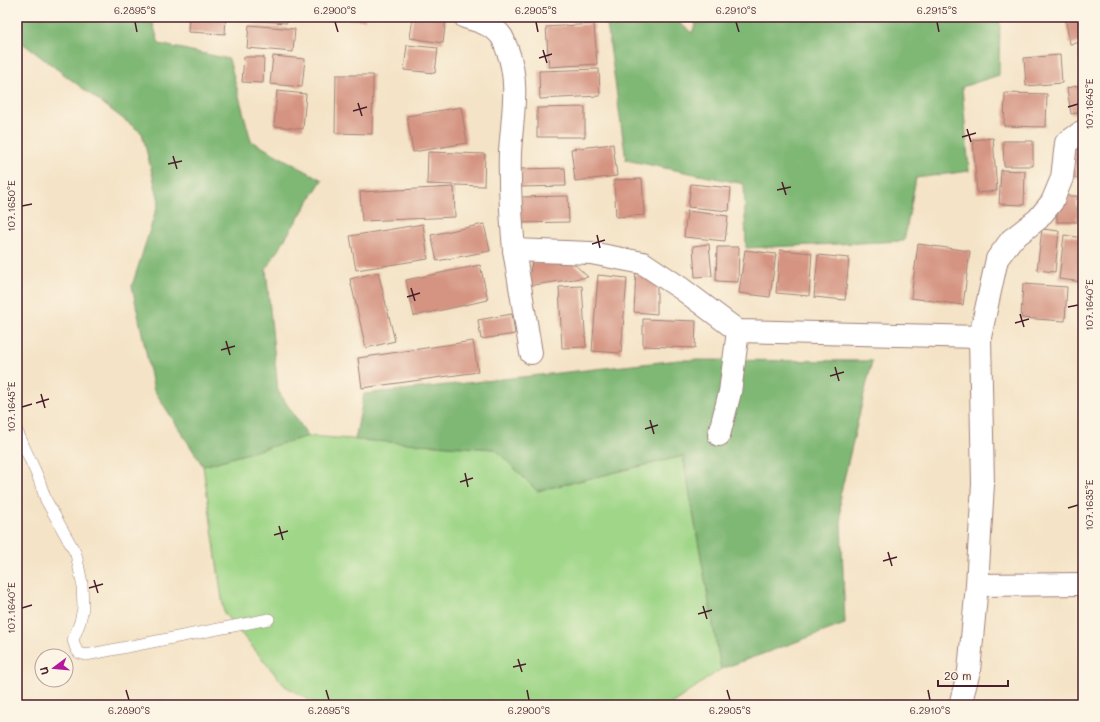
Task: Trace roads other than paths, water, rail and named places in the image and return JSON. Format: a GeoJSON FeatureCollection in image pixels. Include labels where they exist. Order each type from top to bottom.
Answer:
{"type":"FeatureCollection","features":[{"type":"Feature","properties":{"kind":"street"},"geometry":{"type":"LineString","coordinates":[[465,17],[487,25],[502,37],[511,59],[514,110],[510,151],[511,215],[514,250],[531,353]]}},
{"type":"Feature","properties":{"kind":"street"},"geometry":{"type":"LineString","coordinates":[[960,705],[969,671],[977,585],[983,484],[980,337],[997,259],[1011,240],[1038,219],[1052,202],[1062,178],[1066,142],[1083,131]]}},
{"type":"Feature","properties":{"kind":"street"},"geometry":{"type":"LineString","coordinates":[[514,250],[591,252],[643,263],[682,289],[738,331],[980,337]]}},
{"type":"Feature","properties":{"kind":"street"},"geometry":{"type":"LineString","coordinates":[[719,435],[730,392],[738,331]]}},
{"type":"Feature","properties":{"kind":"street"},"geometry":{"type":"LineString","coordinates":[[977,585],[1083,584]]}},
{"type":"Feature","properties":{"kind":"lane"},"geometry":{"type":"LineString","coordinates":[[17,431],[38,477],[46,500],[76,554],[82,583],[83,608],[80,622],[73,640],[79,653],[86,655],[269,619]]}}]}
